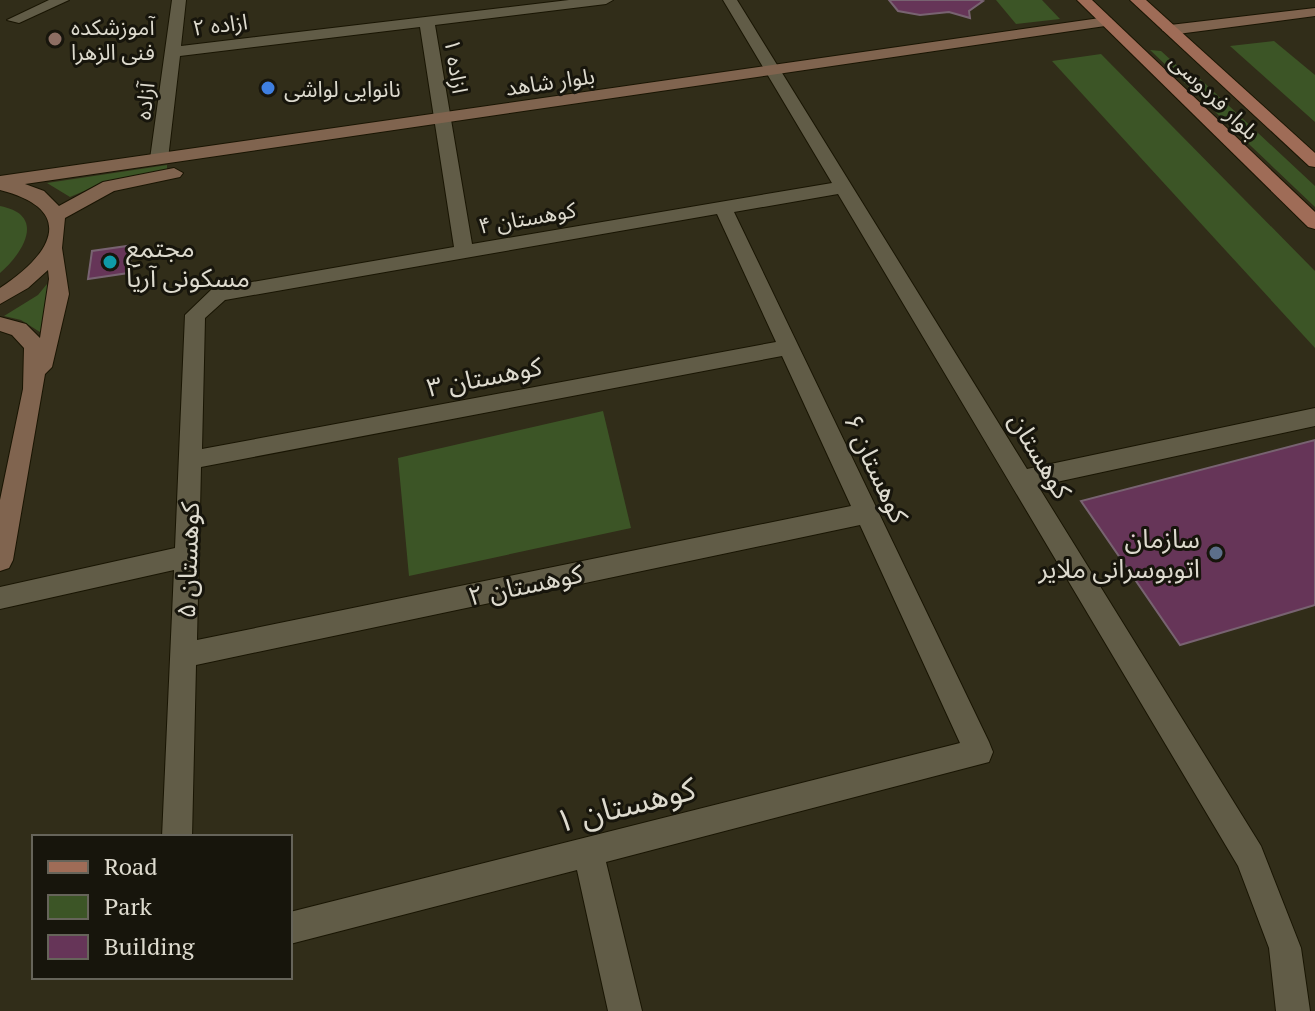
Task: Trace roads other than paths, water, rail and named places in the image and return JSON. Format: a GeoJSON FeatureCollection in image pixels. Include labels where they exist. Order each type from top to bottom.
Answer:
{"type":"FeatureCollection","features":[{"type":"Feature","properties":{"kind":"main road","name":"بلوار فردوسی"},"geometry":{"type":"LineString","coordinates":[[1084,0],[1129,23],[1170,30],[1315,162]]}},
{"type":"Feature","properties":{"kind":"main road","name":"بلوار فردوسی"},"geometry":{"type":"LineString","coordinates":[[1129,23],[1137,0]]}},
{"type":"Feature","properties":{"kind":"main road","name":"بلوار شاهد"},"geometry":{"type":"LineString","coordinates":[[57,215],[109,186],[157,175],[444,126],[1278,0]]}},
{"type":"Feature","properties":{"kind":"main road"},"geometry":{"type":"LineString","coordinates":[[1129,23],[1170,30],[1315,12]]}},
{"type":"Feature","properties":{"kind":"main road","name":"بلوار فردوسی"},"geometry":{"type":"LineString","coordinates":[[1129,23],[1315,223]]}},
{"type":"Feature","properties":{"kind":"main road","name":"بلوار شاهد"},"geometry":{"type":"LineString","coordinates":[[0,184],[159,159],[444,126]]}},
{"type":"Feature","properties":{"kind":"main road"},"geometry":{"type":"LineString","coordinates":[[0,184],[33,192],[49,202],[57,215],[59,231],[53,248],[40,267],[0,297]]}},
{"type":"Feature","properties":{"kind":"main road"},"geometry":{"type":"LineString","coordinates":[[0,560],[10,464],[59,311],[61,272],[53,248]]}},
{"type":"Feature","properties":{"kind":"main road"},"geometry":{"type":"LineString","coordinates":[[0,324],[19,329],[35,346],[34,389]]}},
{"type":"Feature","properties":{"kind":"street"},"geometry":{"type":"LineString","coordinates":[[14,20],[62,0]]}},
{"type":"Feature","properties":{"kind":"street","name":"آزاده"},"geometry":{"type":"LineString","coordinates":[[159,159],[179,0]]}},
{"type":"Feature","properties":{"kind":"street","name":"ازاده ۲"},"geometry":{"type":"LineString","coordinates":[[172,52],[606,0]]}},
{"type":"Feature","properties":{"kind":"street"},"geometry":{"type":"LineString","coordinates":[[730,0],[776,77]]}},
{"type":"Feature","properties":{"kind":"street","name":"ازاده ۱"},"geometry":{"type":"LineString","coordinates":[[427,22],[464,252]]}},
{"type":"Feature","properties":{"kind":"street","name":"کوهستان"},"geometry":{"type":"LineString","coordinates":[[776,77],[1250,857],[1285,948],[1293,1011]]}},
{"type":"Feature","properties":{"kind":"street","name":"کوهستان ۴"},"geometry":{"type":"LineString","coordinates":[[219,294],[843,187]]}},
{"type":"Feature","properties":{"kind":"street","name":"کوهستان ۶"},"geometry":{"type":"LineString","coordinates":[[723,207],[979,752]]}},
{"type":"Feature","properties":{"kind":"street","name":"کوهستان ۵"},"geometry":{"type":"LineString","coordinates":[[177,835],[195,315],[219,294]]}},
{"type":"Feature","properties":{"kind":"street","name":"کوهستان ۳"},"geometry":{"type":"LineString","coordinates":[[190,460],[789,347]]}},
{"type":"Feature","properties":{"kind":"street"},"geometry":{"type":"LineString","coordinates":[[1021,480],[1315,417]]}},
{"type":"Feature","properties":{"kind":"street","name":"کوهستان ۲"},"geometry":{"type":"LineString","coordinates":[[183,655],[867,513]]}},
{"type":"Feature","properties":{"kind":"street"},"geometry":{"type":"LineString","coordinates":[[0,598],[187,556]]}},
{"type":"Feature","properties":{"kind":"street","name":"کوهستان ۱"},"geometry":{"type":"LineString","coordinates":[[292,927],[979,752]]}},
{"type":"Feature","properties":{"kind":"street"},"geometry":{"type":"LineString","coordinates":[[588,850],[625,1011]]}},
{"type":"Feature","properties":{"kind":"place","name":"آموزشکده فنی الزهرا"},"geometry":{"type":"Point","coordinates":[55,39]}},
{"type":"Feature","properties":{"kind":"place","name":"نانوایی لواشی"},"geometry":{"type":"Point","coordinates":[268,88]}},
{"type":"Feature","properties":{"kind":"place","name":"مجتمع مسکونی آریا"},"geometry":{"type":"Point","coordinates":[110,262]}},
{"type":"Feature","properties":{"kind":"place","name":"سازمان اتوبوسرانی ملایر"},"geometry":{"type":"Point","coordinates":[1216,553]}}]}
